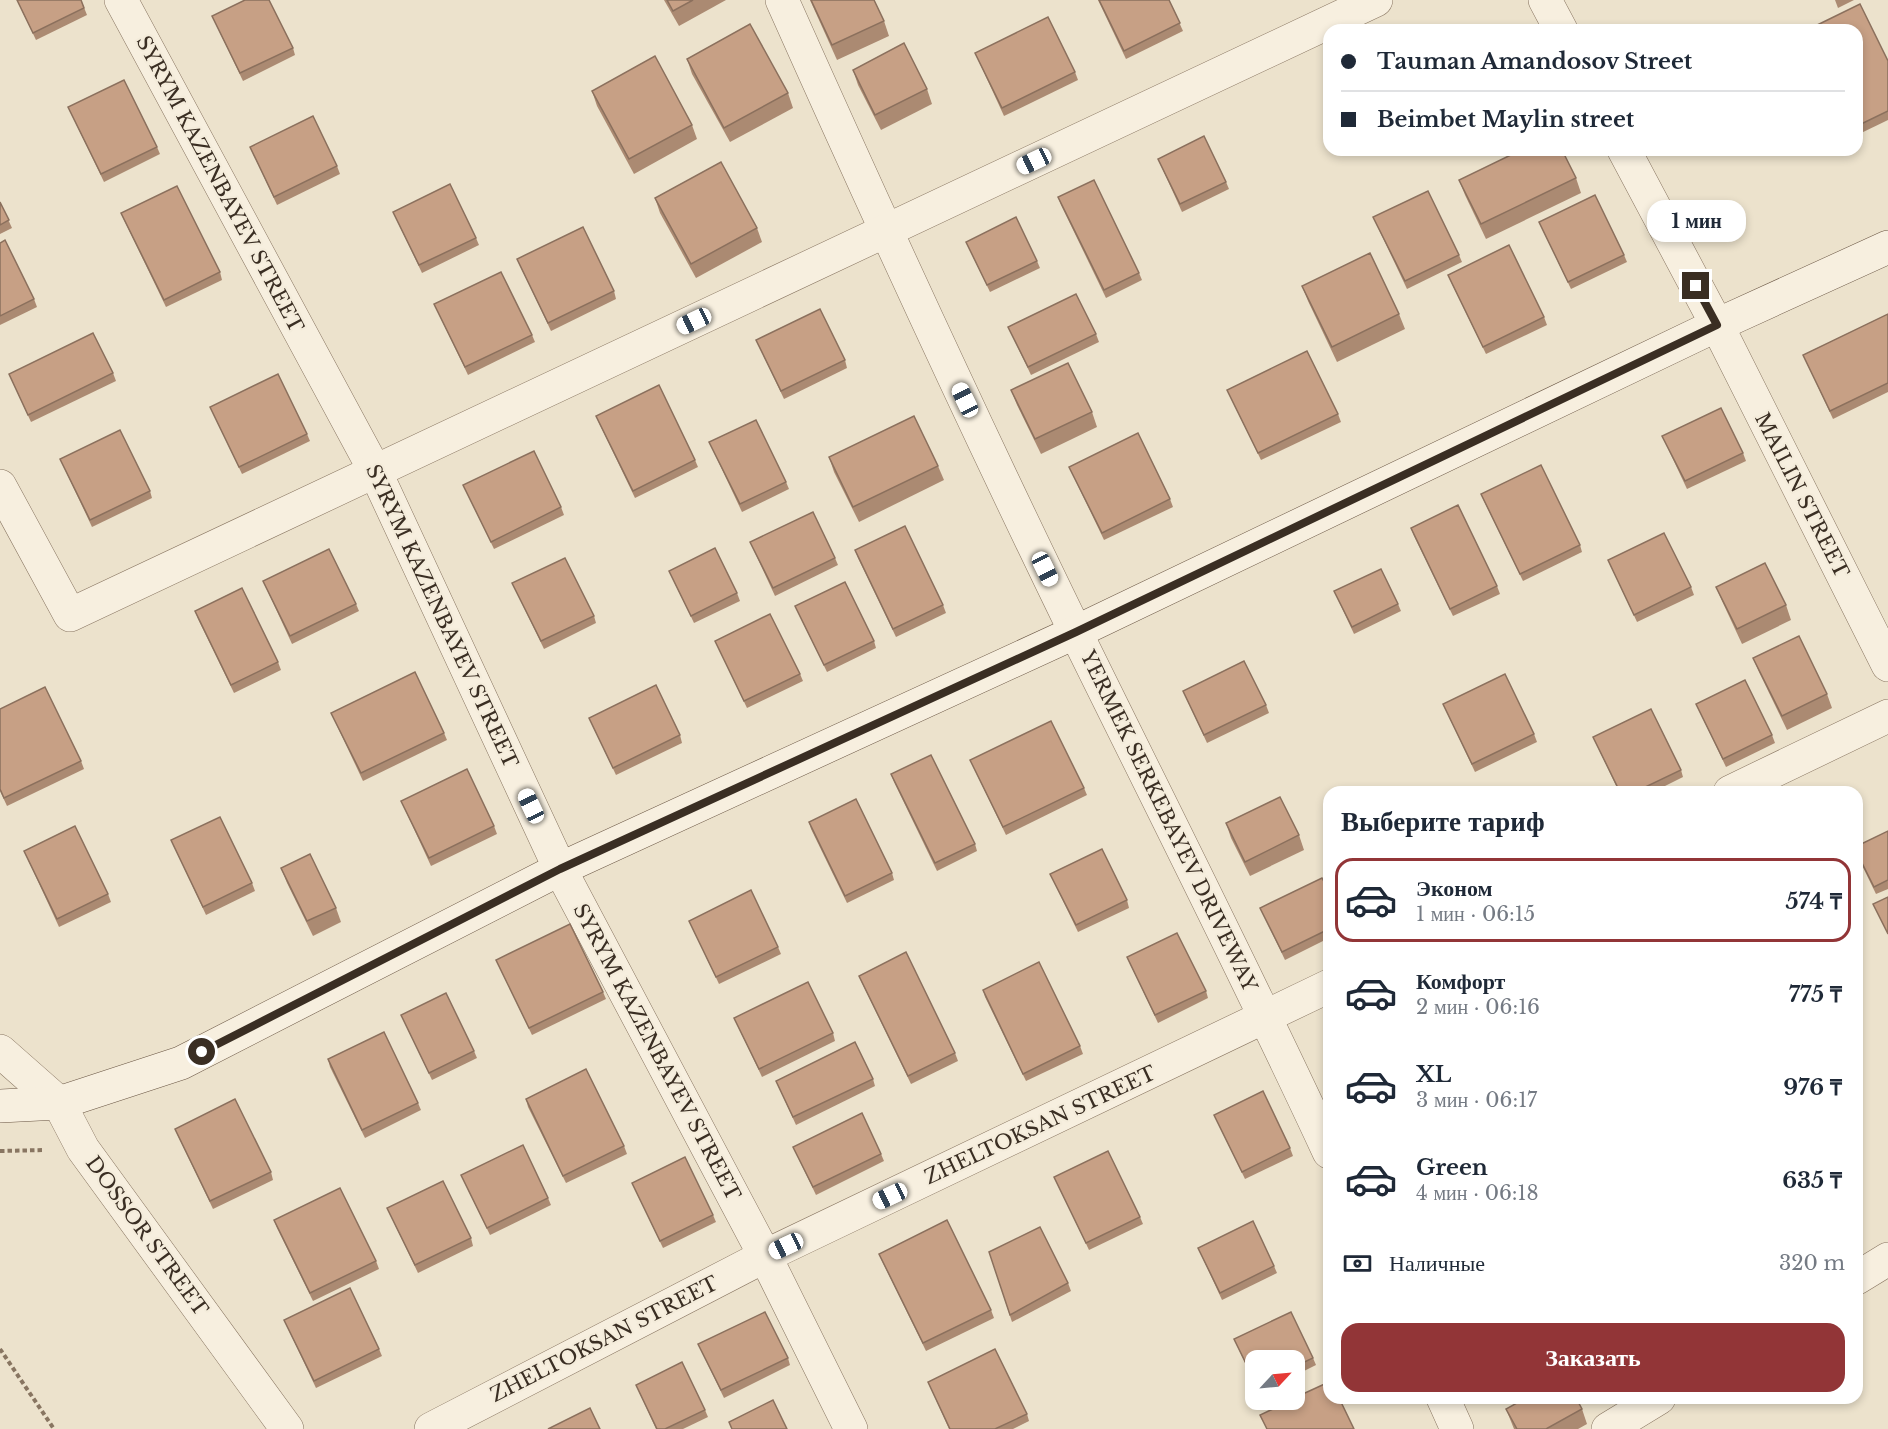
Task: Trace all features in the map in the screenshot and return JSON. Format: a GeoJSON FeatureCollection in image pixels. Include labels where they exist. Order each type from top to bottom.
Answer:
{"type":"FeatureCollection","features":[{"type":"Feature","properties":{"kind":"street","name":"SYRYM KAZENBAYEV STREET"},"geometry":{"type":"LineString","coordinates":[[121,0],[375,471],[560,869],[765,1256],[851,1429]]}},
{"type":"Feature","properties":{"kind":"street","name":"YERMEK SERKEBAYEV DRIVEWAY"},"geometry":{"type":"LineString","coordinates":[[782,0],[885,231],[1076,632],[1267,1017],[1323,1139]]}},
{"type":"Feature","properties":{"kind":"street"},"geometry":{"type":"LineString","coordinates":[[1325,24],[1376,0]]}},
{"type":"Feature","properties":{"kind":"street"},"geometry":{"type":"LineString","coordinates":[[1545,0],[1558,24]]}},
{"type":"Feature","properties":{"kind":"street"},"geometry":{"type":"LineString","coordinates":[[0,486],[70,615],[1323,25]]}},
{"type":"Feature","properties":{"kind":"street","name":"MAILIN STREET"},"geometry":{"type":"LineString","coordinates":[[1627,156],[1717,325],[1888,665]]}},
{"type":"Feature","properties":{"kind":"street"},"geometry":{"type":"LineString","coordinates":[[0,1106],[59,1103],[181,1063],[560,869],[1076,632],[1717,325],[1888,247]]}},
{"type":"Feature","properties":{"kind":"street"},"geometry":{"type":"LineString","coordinates":[[1743,786],[1888,716]]}},
{"type":"Feature","properties":{"kind":"street","name":"ZHELTOKSAN STREET"},"geometry":{"type":"LineString","coordinates":[[431,1429],[765,1256],[1323,989]]}},
{"type":"Feature","properties":{"kind":"street","name":"DOSSOR STREET"},"geometry":{"type":"LineString","coordinates":[[0,1051],[59,1103],[83,1149],[287,1429]]}},
{"type":"Feature","properties":{"kind":"street"},"geometry":{"type":"LineString","coordinates":[[1863,1275],[1888,1260]]}},
{"type":"Feature","properties":{"kind":"street"},"geometry":{"type":"LineString","coordinates":[[1446,1404],[1457,1429]]}},
{"type":"Feature","properties":{"kind":"street"},"geometry":{"type":"LineString","coordinates":[[1608,1429],[1649,1404]]}},
{"type":"Feature","properties":{"kind":"path"},"geometry":{"type":"LineString","coordinates":[[0,1349],[54,1429]]}},
{"type":"Feature","properties":{"kind":"building"},"geometry":{"type":"Polygon","coordinates":[[[17,0],[81,0],[84,8],[33,33],[17,0]]]}},
{"type":"Feature","properties":{"kind":"building"},"geometry":{"type":"Polygon","coordinates":[[[245,0],[269,0],[293,48],[240,73],[212,16],[245,0]]]}},
{"type":"Feature","properties":{"kind":"building"},"geometry":{"type":"Polygon","coordinates":[[[667,0],[693,0],[673,11],[667,0]]]}},
{"type":"Feature","properties":{"kind":"building"},"geometry":{"type":"Polygon","coordinates":[[[811,0],[874,0],[884,21],[832,45],[811,0]]]}},
{"type":"Feature","properties":{"kind":"building"},"geometry":{"type":"Polygon","coordinates":[[[1099,0],[1169,0],[1180,23],[1124,51],[1099,0]]]}},
{"type":"Feature","properties":{"kind":"building"},"geometry":{"type":"Polygon","coordinates":[[[1860,4],[1888,61],[1888,111],[1863,123],[1863,24],[1819,24],[1860,4]]]}},
{"type":"Feature","properties":{"kind":"building"},"geometry":{"type":"Polygon","coordinates":[[[1048,17],[1075,72],[1002,108],[975,53],[1048,17]]]}},
{"type":"Feature","properties":{"kind":"building"},"geometry":{"type":"Polygon","coordinates":[[[750,24],[788,93],[724,128],[687,59],[750,24]]]}},
{"type":"Feature","properties":{"kind":"building"},"geometry":{"type":"Polygon","coordinates":[[[904,43],[927,89],[875,115],[853,70],[904,43]]]}},
{"type":"Feature","properties":{"kind":"building"},"geometry":{"type":"Polygon","coordinates":[[[655,56],[692,125],[629,159],[592,91],[655,56]]]}},
{"type":"Feature","properties":{"kind":"building"},"geometry":{"type":"Polygon","coordinates":[[[124,80],[157,147],[101,174],[68,107],[124,80]]]}},
{"type":"Feature","properties":{"kind":"building"},"geometry":{"type":"Polygon","coordinates":[[[313,116],[337,166],[274,197],[250,147],[313,116]]]}},
{"type":"Feature","properties":{"kind":"building"},"geometry":{"type":"Polygon","coordinates":[[[1204,136],[1226,182],[1180,204],[1158,159],[1204,136]]]}},
{"type":"Feature","properties":{"kind":"building"},"geometry":{"type":"Polygon","coordinates":[[[1509,156],[1565,156],[1576,178],[1481,224],[1459,180],[1509,156]]]}},
{"type":"Feature","properties":{"kind":"building"},"geometry":{"type":"Polygon","coordinates":[[[721,162],[757,228],[691,264],[655,198],[721,162]]]}},
{"type":"Feature","properties":{"kind":"building"},"geometry":{"type":"Polygon","coordinates":[[[1094,180],[1139,273],[1104,290],[1058,197],[1094,180]]]}},
{"type":"Feature","properties":{"kind":"building"},"geometry":{"type":"Polygon","coordinates":[[[450,184],[476,238],[419,265],[393,212],[450,184]]]}},
{"type":"Feature","properties":{"kind":"building"},"geometry":{"type":"Polygon","coordinates":[[[177,186],[220,272],[164,300],[121,213],[177,186]]]}},
{"type":"Feature","properties":{"kind":"building"},"geometry":{"type":"Polygon","coordinates":[[[1428,191],[1459,255],[1405,281],[1373,217],[1428,191]]]}},
{"type":"Feature","properties":{"kind":"building"},"geometry":{"type":"Polygon","coordinates":[[[1595,195],[1624,255],[1568,282],[1539,222],[1595,195]]]}},
{"type":"Feature","properties":{"kind":"building"},"geometry":{"type":"Polygon","coordinates":[[[0,202],[9,220],[0,225],[0,202]]]}},
{"type":"Feature","properties":{"kind":"building"},"geometry":{"type":"Polygon","coordinates":[[[1016,217],[1037,261],[987,285],[966,242],[1016,217]]]}},
{"type":"Feature","properties":{"kind":"building"},"geometry":{"type":"Polygon","coordinates":[[[583,227],[614,291],[548,323],[517,259],[583,227]]]}},
{"type":"Feature","properties":{"kind":"building"},"geometry":{"type":"Polygon","coordinates":[[[5,240],[34,299],[0,316],[0,243],[5,240]]]}},
{"type":"Feature","properties":{"kind":"building"},"geometry":{"type":"Polygon","coordinates":[[[1509,245],[1544,317],[1483,347],[1448,275],[1509,245]]]}},
{"type":"Feature","properties":{"kind":"building"},"geometry":{"type":"Polygon","coordinates":[[[1370,253],[1399,314],[1332,347],[1302,286],[1370,253]]]}},
{"type":"Feature","properties":{"kind":"building"},"geometry":{"type":"Polygon","coordinates":[[[501,272],[532,335],[465,367],[434,304],[501,272]]]}},
{"type":"Feature","properties":{"kind":"building"},"geometry":{"type":"Polygon","coordinates":[[[1076,294],[1096,334],[1028,367],[1008,327],[1076,294]]]}},
{"type":"Feature","properties":{"kind":"building"},"geometry":{"type":"Polygon","coordinates":[[[820,309],[845,360],[781,391],[756,340],[820,309]]]}},
{"type":"Feature","properties":{"kind":"building"},"geometry":{"type":"Polygon","coordinates":[[[1888,314],[1888,383],[1830,411],[1803,355],[1888,314]]]}},
{"type":"Feature","properties":{"kind":"building"},"geometry":{"type":"Polygon","coordinates":[[[93,333],[113,373],[28,415],[9,374],[93,333]]]}},
{"type":"Feature","properties":{"kind":"building"},"geometry":{"type":"Polygon","coordinates":[[[1307,351],[1338,414],[1258,453],[1227,390],[1307,351]]]}},
{"type":"Feature","properties":{"kind":"building"},"geometry":{"type":"Polygon","coordinates":[[[1068,363],[1092,412],[1035,439],[1011,390],[1068,363]]]}},
{"type":"Feature","properties":{"kind":"building"},"geometry":{"type":"Polygon","coordinates":[[[278,374],[307,434],[239,467],[210,407],[278,374]]]}},
{"type":"Feature","properties":{"kind":"building"},"geometry":{"type":"Polygon","coordinates":[[[659,385],[695,460],[633,491],[596,416],[659,385]]]}},
{"type":"Feature","properties":{"kind":"building"},"geometry":{"type":"Polygon","coordinates":[[[1721,408],[1743,453],[1685,481],[1662,436],[1721,408]]]}},
{"type":"Feature","properties":{"kind":"building"},"geometry":{"type":"Polygon","coordinates":[[[914,416],[938,466],[853,507],[829,457],[914,416]]]}},
{"type":"Feature","properties":{"kind":"building"},"geometry":{"type":"Polygon","coordinates":[[[756,420],[786,482],[740,504],[709,442],[756,420]]]}},
{"type":"Feature","properties":{"kind":"building"},"geometry":{"type":"Polygon","coordinates":[[[120,430],[150,491],[90,520],[60,459],[120,430]]]}},
{"type":"Feature","properties":{"kind":"building"},"geometry":{"type":"Polygon","coordinates":[[[1138,433],[1170,499],[1102,533],[1069,467],[1138,433]]]}},
{"type":"Feature","properties":{"kind":"building"},"geometry":{"type":"Polygon","coordinates":[[[534,451],[561,507],[491,542],[463,485],[534,451]]]}},
{"type":"Feature","properties":{"kind":"building"},"geometry":{"type":"Polygon","coordinates":[[[1541,465],[1580,545],[1520,574],[1481,494],[1541,465]]]}},
{"type":"Feature","properties":{"kind":"building"},"geometry":{"type":"Polygon","coordinates":[[[1458,505],[1497,586],[1450,609],[1411,528],[1458,505]]]}},
{"type":"Feature","properties":{"kind":"building"},"geometry":{"type":"Polygon","coordinates":[[[813,512],[835,558],[773,588],[750,542],[813,512]]]}},
{"type":"Feature","properties":{"kind":"building"},"geometry":{"type":"Polygon","coordinates":[[[905,526],[943,605],[893,629],[855,550],[905,526]]]}},
{"type":"Feature","properties":{"kind":"building"},"geometry":{"type":"Polygon","coordinates":[[[1664,533],[1691,587],[1634,615],[1608,560],[1664,533]]]}},
{"type":"Feature","properties":{"kind":"building"},"geometry":{"type":"Polygon","coordinates":[[[715,548],[737,593],[691,616],[669,571],[715,548]]]}},
{"type":"Feature","properties":{"kind":"building"},"geometry":{"type":"Polygon","coordinates":[[[329,549],[356,604],[290,636],[263,581],[329,549]]]}},
{"type":"Feature","properties":{"kind":"building"},"geometry":{"type":"Polygon","coordinates":[[[565,558],[594,616],[541,641],[512,583],[565,558]]]}},
{"type":"Feature","properties":{"kind":"building"},"geometry":{"type":"Polygon","coordinates":[[[1765,563],[1786,605],[1737,629],[1716,587],[1765,563]]]}},
{"type":"Feature","properties":{"kind":"building"},"geometry":{"type":"Polygon","coordinates":[[[1381,569],[1398,604],[1352,627],[1334,591],[1381,569]]]}},
{"type":"Feature","properties":{"kind":"building"},"geometry":{"type":"Polygon","coordinates":[[[845,582],[874,641],[824,665],[795,606],[845,582]]]}},
{"type":"Feature","properties":{"kind":"building"},"geometry":{"type":"Polygon","coordinates":[[[242,588],[278,662],[231,685],[195,611],[242,588]]]}},
{"type":"Feature","properties":{"kind":"building"},"geometry":{"type":"Polygon","coordinates":[[[770,614],[800,674],[744,701],[715,641],[770,614]]]}},
{"type":"Feature","properties":{"kind":"building"},"geometry":{"type":"Polygon","coordinates":[[[1799,636],[1827,694],[1782,716],[1753,658],[1799,636]]]}},
{"type":"Feature","properties":{"kind":"building"},"geometry":{"type":"Polygon","coordinates":[[[1244,661],[1266,705],[1204,735],[1183,691],[1244,661]]]}},
{"type":"Feature","properties":{"kind":"building"},"geometry":{"type":"Polygon","coordinates":[[[415,672],[444,733],[361,773],[331,713],[415,672]]]}},
{"type":"Feature","properties":{"kind":"building"},"geometry":{"type":"Polygon","coordinates":[[[1505,674],[1534,734],[1472,764],[1443,704],[1505,674]]]}},
{"type":"Feature","properties":{"kind":"building"},"geometry":{"type":"Polygon","coordinates":[[[1745,680],[1772,735],[1723,759],[1696,704],[1745,680]]]}},
{"type":"Feature","properties":{"kind":"building"},"geometry":{"type":"Polygon","coordinates":[[[656,685],[680,735],[613,768],[589,718],[656,685]]]}},
{"type":"Feature","properties":{"kind":"building"},"geometry":{"type":"Polygon","coordinates":[[[45,687],[81,761],[4,798],[0,789],[0,709],[45,687]]]}},
{"type":"Feature","properties":{"kind":"building"},"geometry":{"type":"Polygon","coordinates":[[[1651,709],[1681,770],[1648,786],[1617,786],[1593,737],[1651,709]]]}},
{"type":"Feature","properties":{"kind":"building"},"geometry":{"type":"Polygon","coordinates":[[[1051,721],[1084,788],[1003,827],[970,760],[1051,721]]]}},
{"type":"Feature","properties":{"kind":"building"},"geometry":{"type":"Polygon","coordinates":[[[931,755],[975,844],[935,863],[891,774],[931,755]]]}},
{"type":"Feature","properties":{"kind":"building"},"geometry":{"type":"Polygon","coordinates":[[[467,769],[494,826],[429,858],[401,801],[467,769]]]}},
{"type":"Feature","properties":{"kind":"building"},"geometry":{"type":"Polygon","coordinates":[[[1280,797],[1299,835],[1245,862],[1226,823],[1280,797]]]}},
{"type":"Feature","properties":{"kind":"building"},"geometry":{"type":"Polygon","coordinates":[[[856,799],[892,873],[845,896],[809,822],[856,799]]]}},
{"type":"Feature","properties":{"kind":"building"},"geometry":{"type":"Polygon","coordinates":[[[220,817],[252,883],[203,907],[171,840],[220,817]]]}},
{"type":"Feature","properties":{"kind":"building"},"geometry":{"type":"Polygon","coordinates":[[[75,826],[108,894],[57,919],[24,851],[75,826]]]}},
{"type":"Feature","properties":{"kind":"building"},"geometry":{"type":"Polygon","coordinates":[[[1888,831],[1888,880],[1874,887],[1863,865],[1863,843],[1888,831]]]}},
{"type":"Feature","properties":{"kind":"building"},"geometry":{"type":"Polygon","coordinates":[[[1102,849],[1127,900],[1076,925],[1050,874],[1102,849]]]}},
{"type":"Feature","properties":{"kind":"building"},"geometry":{"type":"Polygon","coordinates":[[[310,854],[336,908],[307,921],[281,868],[310,854]]]}},
{"type":"Feature","properties":{"kind":"building"},"geometry":{"type":"Polygon","coordinates":[[[1322,878],[1323,880],[1323,932],[1282,952],[1260,908],[1322,878]]]}},
{"type":"Feature","properties":{"kind":"building"},"geometry":{"type":"Polygon","coordinates":[[[751,890],[778,947],[716,977],[689,921],[751,890]]]}},
{"type":"Feature","properties":{"kind":"building"},"geometry":{"type":"Polygon","coordinates":[[[1888,897],[1888,934],[1873,904],[1888,897]]]}},
{"type":"Feature","properties":{"kind":"building"},"geometry":{"type":"Polygon","coordinates":[[[570,924],[603,992],[529,1028],[496,960],[570,924]]]}},
{"type":"Feature","properties":{"kind":"building"},"geometry":{"type":"Polygon","coordinates":[[[1177,933],[1206,991],[1155,1015],[1127,957],[1177,933]]]}},
{"type":"Feature","properties":{"kind":"building"},"geometry":{"type":"Polygon","coordinates":[[[906,952],[955,1053],[908,1076],[859,976],[906,952]]]}},
{"type":"Feature","properties":{"kind":"building"},"geometry":{"type":"Polygon","coordinates":[[[1039,962],[1080,1046],[1023,1074],[983,990],[1039,962]]]}},
{"type":"Feature","properties":{"kind":"building"},"geometry":{"type":"Polygon","coordinates":[[[808,982],[833,1033],[759,1069],[734,1018],[808,982]]]}},
{"type":"Feature","properties":{"kind":"building"},"geometry":{"type":"Polygon","coordinates":[[[446,993],[474,1051],[429,1073],[401,1015],[446,993]]]}},
{"type":"Feature","properties":{"kind":"building"},"geometry":{"type":"Polygon","coordinates":[[[384,1032],[418,1103],[362,1130],[328,1059],[384,1032]]]}},
{"type":"Feature","properties":{"kind":"building"},"geometry":{"type":"Polygon","coordinates":[[[855,1042],[873,1079],[793,1117],[776,1081],[855,1042]]]}},
{"type":"Feature","properties":{"kind":"building"},"geometry":{"type":"Polygon","coordinates":[[[586,1069],[624,1146],[563,1176],[526,1099],[586,1069]]]}},
{"type":"Feature","properties":{"kind":"building"},"geometry":{"type":"Polygon","coordinates":[[[1263,1091],[1290,1148],[1242,1172],[1214,1115],[1263,1091]]]}},
{"type":"Feature","properties":{"kind":"building"},"geometry":{"type":"Polygon","coordinates":[[[235,1099],[271,1172],[210,1201],[175,1129],[235,1099]]]}},
{"type":"Feature","properties":{"kind":"building"},"geometry":{"type":"Polygon","coordinates":[[[862,1113],[881,1154],[813,1187],[793,1147],[862,1113]]]}},
{"type":"Feature","properties":{"kind":"building"},"geometry":{"type":"Polygon","coordinates":[[[523,1145],[548,1198],[487,1228],[461,1175],[523,1145]]]}},
{"type":"Feature","properties":{"kind":"building"},"geometry":{"type":"Polygon","coordinates":[[[1108,1151],[1140,1217],[1086,1243],[1054,1177],[1108,1151]]]}},
{"type":"Feature","properties":{"kind":"building"},"geometry":{"type":"Polygon","coordinates":[[[685,1157],[713,1215],[660,1241],[632,1183],[685,1157]]]}},
{"type":"Feature","properties":{"kind":"building"},"geometry":{"type":"Polygon","coordinates":[[[443,1181],[471,1238],[415,1265],[387,1208],[443,1181]]]}},
{"type":"Feature","properties":{"kind":"building"},"geometry":{"type":"Polygon","coordinates":[[[340,1188],[376,1261],[310,1293],[274,1220],[340,1188]]]}},
{"type":"Feature","properties":{"kind":"building"},"geometry":{"type":"Polygon","coordinates":[[[947,1220],[991,1310],[923,1343],[879,1254],[947,1220]]]}},
{"type":"Feature","properties":{"kind":"building"},"geometry":{"type":"Polygon","coordinates":[[[1253,1221],[1274,1266],[1220,1293],[1198,1248],[1253,1221]]]}},
{"type":"Feature","properties":{"kind":"building"},"geometry":{"type":"Polygon","coordinates":[[[1040,1227],[1068,1283],[1010,1315],[989,1252],[1040,1227]]]}},
{"type":"Feature","properties":{"kind":"building"},"geometry":{"type":"Polygon","coordinates":[[[350,1288],[379,1349],[314,1381],[284,1320],[350,1288]]]}},
{"type":"Feature","properties":{"kind":"building"},"geometry":{"type":"Polygon","coordinates":[[[765,1312],[788,1358],[721,1390],[698,1344],[765,1312]]]}},
{"type":"Feature","properties":{"kind":"building"},"geometry":{"type":"Polygon","coordinates":[[[1291,1312],[1313,1358],[1305,1362],[1305,1350],[1245,1350],[1245,1362],[1234,1339],[1291,1312]]]}},
{"type":"Feature","properties":{"kind":"building"},"geometry":{"type":"Polygon","coordinates":[[[995,1349],[1027,1414],[995,1429],[950,1429],[928,1382],[995,1349]]]}},
{"type":"Feature","properties":{"kind":"building"},"geometry":{"type":"Polygon","coordinates":[[[682,1362],[705,1410],[665,1429],[657,1429],[636,1385],[682,1362]]]}},
{"type":"Feature","properties":{"kind":"building"},"geometry":{"type":"Polygon","coordinates":[[[1323,1385],[1323,1404],[1342,1404],[1354,1429],[1267,1429],[1260,1415],[1271,1410],[1305,1410],[1305,1393],[1323,1385]]]}},
{"type":"Feature","properties":{"kind":"building"},"geometry":{"type":"Polygon","coordinates":[[[773,1400],[787,1429],[732,1429],[729,1422],[773,1400]]]}},
{"type":"Feature","properties":{"kind":"building"},"geometry":{"type":"Polygon","coordinates":[[[1515,1404],[1579,1404],[1582,1409],[1546,1429],[1517,1429],[1506,1409],[1515,1404]]]}},
{"type":"Feature","properties":{"kind":"building"},"geometry":{"type":"Polygon","coordinates":[[[590,1408],[600,1429],[548,1429],[590,1408]]]}},
{"type":"Feature","properties":{"kind":"route"},"geometry":{"type":"LineString","coordinates":[[202,1052],[560,869],[1076,632],[1717,325],[1696,286]]}}]}
